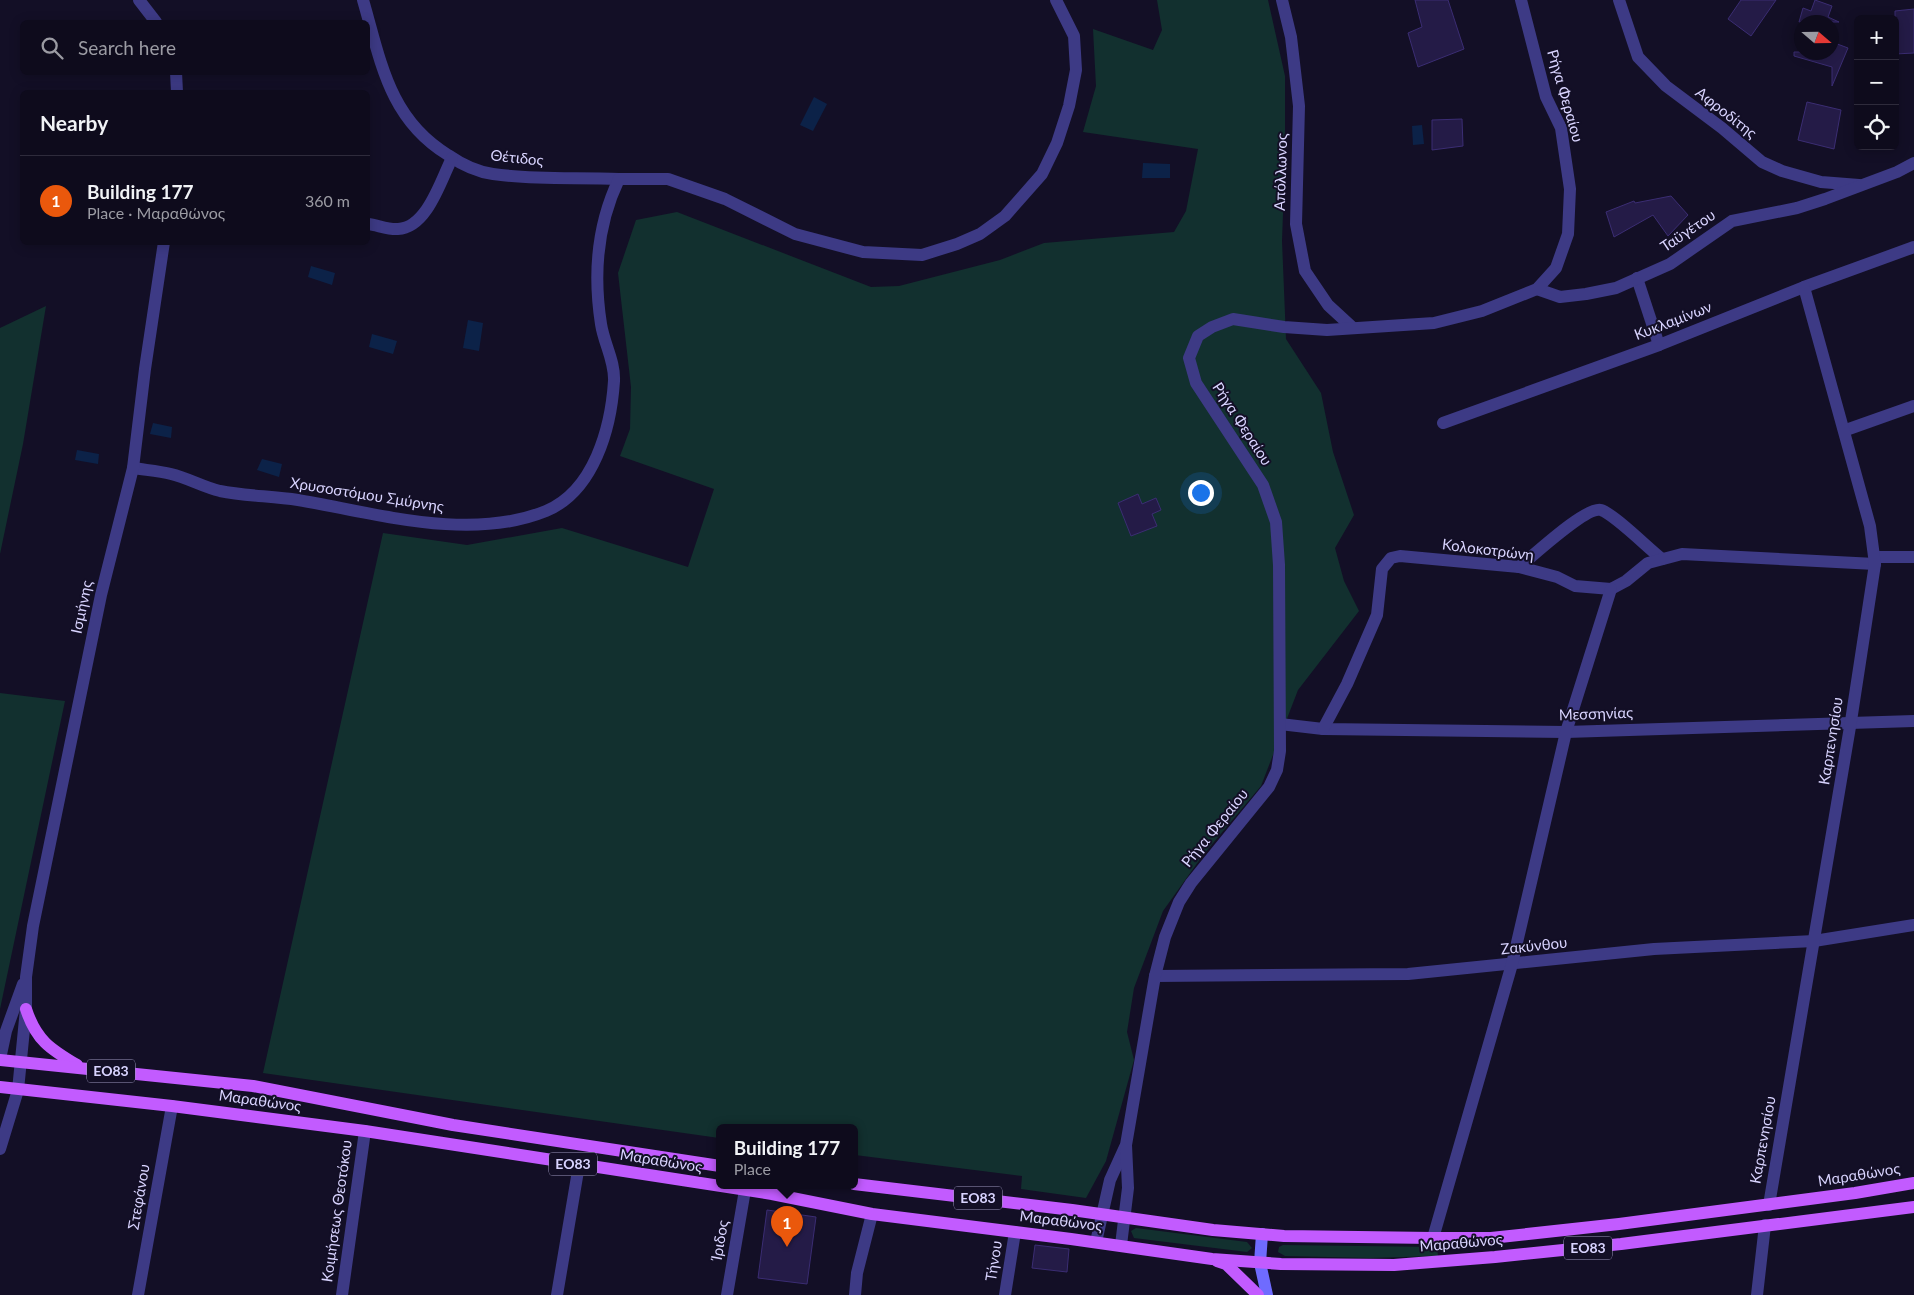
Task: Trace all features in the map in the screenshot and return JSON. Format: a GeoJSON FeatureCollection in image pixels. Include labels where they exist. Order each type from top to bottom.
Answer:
{"type":"FeatureCollection","features":[{"type":"Feature","properties":{"kind":"main road"},"geometry":{"type":"LineString","coordinates":[[26,1009],[32,1027],[41,1040],[52,1050],[81,1068]]}},
{"type":"Feature","properties":{"kind":"main road","name":"Μαραθώνος"},"geometry":{"type":"LineString","coordinates":[[0,1059],[253,1086],[453,1125],[716,1165]]}},
{"type":"Feature","properties":{"kind":"main road","name":"Μαραθώνος"},"geometry":{"type":"LineString","coordinates":[[0,1087],[172,1106],[365,1131],[716,1185]]}},
{"type":"Feature","properties":{"kind":"main road","name":"Μαραθώνος"},"geometry":{"type":"LineString","coordinates":[[858,1184],[1262,1234],[1491,1238],[1769,1205],[1855,1193],[1914,1182]]}},
{"type":"Feature","properties":{"kind":"main road","name":"Μαραθώνος"},"geometry":{"type":"LineString","coordinates":[[739,1189],[872,1214],[1121,1245],[1212,1259],[1260,1263],[1356,1266],[1424,1263],[1621,1244],[1914,1207]]}},
{"type":"Feature","properties":{"kind":"main road"},"geometry":{"type":"LineString","coordinates":[[1262,1234],[1260,1263],[1267,1295]]}},
{"type":"Feature","properties":{"kind":"main road"},"geometry":{"type":"LineString","coordinates":[[1212,1259],[1226,1264],[1258,1295]]}},
{"type":"Feature","properties":{"kind":"street"},"geometry":{"type":"LineString","coordinates":[[139,0],[154,20]]}},
{"type":"Feature","properties":{"kind":"street","name":"Θέτιδος"},"geometry":{"type":"LineString","coordinates":[[363,0],[369,20]]}},
{"type":"Feature","properties":{"kind":"street"},"geometry":{"type":"LineString","coordinates":[[619,179],[668,179],[725,199],[795,234],[863,252],[922,255],[957,244],[980,234],[1011,210],[1042,174],[1058,144],[1069,106],[1076,70],[1074,36],[1056,0]]}},
{"type":"Feature","properties":{"kind":"street","name":"Απόλλωνος"},"geometry":{"type":"LineString","coordinates":[[1282,0],[1292,37],[1299,106],[1296,224],[1305,271],[1328,305],[1353,328]]}},
{"type":"Feature","properties":{"kind":"street","name":"Ρήγα Φεραίου"},"geometry":{"type":"LineString","coordinates":[[1126,1145],[1155,976],[1165,937],[1179,902],[1202,868],[1269,787],[1277,770],[1280,751],[1279,565],[1276,522],[1263,485],[1196,383],[1189,358],[1198,336],[1212,327],[1234,319],[1284,327],[1328,330],[1434,323],[1482,311],[1537,289],[1556,268],[1568,234],[1570,189],[1561,128],[1546,97],[1522,0]]}},
{"type":"Feature","properties":{"kind":"street","name":"Αφροδίτης"},"geometry":{"type":"LineString","coordinates":[[1619,0],[1638,57],[1666,86],[1722,128],[1762,162],[1782,171],[1821,182],[1864,185]]}},
{"type":"Feature","properties":{"kind":"street","name":"Θέτιδος"},"geometry":{"type":"LineString","coordinates":[[370,23],[391,93],[406,120],[434,147],[452,158],[491,174],[521,178],[619,179]]}},
{"type":"Feature","properties":{"kind":"street"},"geometry":{"type":"LineString","coordinates":[[176,75],[177,90]]}},
{"type":"Feature","properties":{"kind":"street"},"geometry":{"type":"LineString","coordinates":[[370,224],[399,229],[413,225],[424,215],[452,158]]}},
{"type":"Feature","properties":{"kind":"street","name":"Ταϋγέτου"},"geometry":{"type":"LineString","coordinates":[[1537,289],[1560,297],[1616,288],[1670,264],[1732,221],[1797,208],[1864,185],[1914,163]]}},
{"type":"Feature","properties":{"kind":"street","name":"Χρυσοστόμου Σμύρνης"},"geometry":{"type":"LineString","coordinates":[[133,468],[172,474],[220,491],[274,496],[438,524],[496,524],[546,511],[571,494],[589,470],[603,442],[605,433],[614,380],[612,361],[601,326],[598,288],[598,240],[606,205],[619,179]]}},
{"type":"Feature","properties":{"kind":"street","name":"Ισμήνης"},"geometry":{"type":"LineString","coordinates":[[26,977],[34,926],[97,613],[133,468],[144,369],[164,245]]}},
{"type":"Feature","properties":{"kind":"street","name":"Κυκλαμίνων"},"geometry":{"type":"LineString","coordinates":[[1443,423],[1659,345],[1804,287],[1914,247]]}},
{"type":"Feature","properties":{"kind":"street"},"geometry":{"type":"LineString","coordinates":[[1637,278],[1659,345]]}},
{"type":"Feature","properties":{"kind":"street","name":"Καρπενησίου"},"geometry":{"type":"LineString","coordinates":[[1769,1205],[1851,721],[1875,560],[1870,526],[1846,430],[1804,287]]}},
{"type":"Feature","properties":{"kind":"street"},"geometry":{"type":"LineString","coordinates":[[1846,430],[1914,406]]}},
{"type":"Feature","properties":{"kind":"street"},"geometry":{"type":"LineString","coordinates":[[1519,567],[1567,527],[1594,510],[1602,510],[1616,520],[1662,559]]}},
{"type":"Feature","properties":{"kind":"street"},"geometry":{"type":"LineString","coordinates":[[1434,1238],[1512,964],[1566,732],[1611,589],[1626,581],[1648,563],[1682,554],[1875,560],[1914,557]]}},
{"type":"Feature","properties":{"kind":"street","name":"Κολοκοτρώνη"},"geometry":{"type":"LineString","coordinates":[[1324,729],[1347,684],[1377,615],[1382,569],[1391,558],[1400,556],[1519,567],[1557,577],[1575,586],[1611,589]]}},
{"type":"Feature","properties":{"kind":"street","name":"Μεσσηνίας"},"geometry":{"type":"LineString","coordinates":[[1280,724],[1324,729],[1566,732],[1851,721],[1914,721]]}},
{"type":"Feature","properties":{"kind":"street","name":"Ζακύνθου"},"geometry":{"type":"LineString","coordinates":[[1155,976],[1408,974],[1654,949],[1814,941],[1914,925]]}},
{"type":"Feature","properties":{"kind":"street"},"geometry":{"type":"LineString","coordinates":[[0,1149],[18,1090],[26,1009],[26,977]]}},
{"type":"Feature","properties":{"kind":"street"},"geometry":{"type":"LineString","coordinates":[[0,1059],[14,1007],[26,977]]}},
{"type":"Feature","properties":{"kind":"street","name":"Στεφάνου"},"geometry":{"type":"LineString","coordinates":[[138,1295],[172,1106]]}},
{"type":"Feature","properties":{"kind":"street","name":"Κοιμήσεως Θεοτόκου"},"geometry":{"type":"LineString","coordinates":[[342,1295],[365,1131]]}},
{"type":"Feature","properties":{"kind":"street"},"geometry":{"type":"LineString","coordinates":[[1096,1242],[1110,1180],[1126,1145]]}},
{"type":"Feature","properties":{"kind":"street"},"geometry":{"type":"LineString","coordinates":[[1121,1245],[1128,1188],[1126,1145]]}},
{"type":"Feature","properties":{"kind":"street"},"geometry":{"type":"LineString","coordinates":[[557,1295],[579,1164]]}},
{"type":"Feature","properties":{"kind":"street","name":"Ίριδος"},"geometry":{"type":"LineString","coordinates":[[728,1295],[745,1190]]}},
{"type":"Feature","properties":{"kind":"street"},"geometry":{"type":"LineString","coordinates":[[855,1295],[857,1274],[872,1214]]}},
{"type":"Feature","properties":{"kind":"street"},"geometry":{"type":"LineString","coordinates":[[1757,1295],[1765,1225]]}},
{"type":"Feature","properties":{"kind":"street","name":"Τήνου"},"geometry":{"type":"LineString","coordinates":[[1005,1295],[1015,1232]]}},
{"type":"Feature","properties":{"kind":"green space"},"geometry":{"type":"Polygon","coordinates":[[[1157,0],[1268,0],[1285,76],[1282,241],[1286,339],[1321,393],[1333,452],[1354,515],[1335,548],[1344,581],[1359,611],[1298,690],[1261,786],[1203,855],[1163,911],[1134,988],[1127,1032],[1134,1060],[1106,1161],[1086,1198],[1021,1189],[1022,1176],[858,1155],[858,1124],[716,1124],[716,1138],[263,1073],[383,533],[467,545],[562,528],[688,567],[714,489],[620,456],[630,429],[631,387],[618,273],[636,220],[677,212],[871,287],[899,286],[1000,260],[1044,243],[1174,232],[1186,211],[1198,149],[1083,132],[1096,86],[1093,29],[1153,50],[1162,30],[1157,0]]]}},
{"type":"Feature","properties":{"kind":"green space"},"geometry":{"type":"Polygon","coordinates":[[[46,306],[23,444],[0,554],[0,328],[46,306]]]}},
{"type":"Feature","properties":{"kind":"green space"},"geometry":{"type":"Polygon","coordinates":[[[0,693],[65,701],[0,1009],[0,693]]]}},
{"type":"Feature","properties":{"kind":"green space"},"geometry":{"type":"Polygon","coordinates":[[[1136,1228],[1247,1242],[1252,1248],[1247,1252],[1134,1238],[1131,1231],[1136,1228]]]}},
{"type":"Feature","properties":{"kind":"green space"},"geometry":{"type":"Polygon","coordinates":[[[1283,1245],[1437,1247],[1438,1256],[1370,1258],[1285,1256],[1278,1252],[1279,1247],[1283,1245]]]}},
{"type":"Feature","properties":{"kind":"water"},"geometry":{"type":"Polygon","coordinates":[[[814,97],[827,104],[813,131],[800,125],[814,97]]]}},
{"type":"Feature","properties":{"kind":"water"},"geometry":{"type":"Polygon","coordinates":[[[1422,125],[1424,144],[1413,145],[1412,126],[1422,125]]]}},
{"type":"Feature","properties":{"kind":"water"},"geometry":{"type":"Polygon","coordinates":[[[1143,163],[1170,164],[1170,178],[1142,178],[1143,163]]]}},
{"type":"Feature","properties":{"kind":"water"},"geometry":{"type":"Polygon","coordinates":[[[311,266],[335,273],[332,285],[308,277],[311,266]]]}},
{"type":"Feature","properties":{"kind":"water"},"geometry":{"type":"Polygon","coordinates":[[[468,320],[483,323],[479,351],[463,348],[468,320]]]}},
{"type":"Feature","properties":{"kind":"water"},"geometry":{"type":"Polygon","coordinates":[[[372,334],[397,341],[393,354],[369,347],[372,334]]]}},
{"type":"Feature","properties":{"kind":"water"},"geometry":{"type":"Polygon","coordinates":[[[153,423],[172,427],[171,438],[150,434],[153,423]]]}},
{"type":"Feature","properties":{"kind":"water"},"geometry":{"type":"Polygon","coordinates":[[[77,450],[99,454],[98,464],[75,460],[77,450]]]}},
{"type":"Feature","properties":{"kind":"water"},"geometry":{"type":"Polygon","coordinates":[[[262,459],[282,464],[279,477],[257,470],[262,459]]]}},
{"type":"Feature","properties":{"kind":"building"},"geometry":{"type":"Polygon","coordinates":[[[1415,0],[1448,0],[1464,49],[1418,67],[1408,33],[1422,27],[1415,0]]]}},
{"type":"Feature","properties":{"kind":"building"},"geometry":{"type":"Polygon","coordinates":[[[1741,0],[1776,0],[1751,36],[1728,19],[1741,0]]]}},
{"type":"Feature","properties":{"kind":"building"},"geometry":{"type":"Polygon","coordinates":[[[1815,0],[1832,6],[1829,15],[1801,15],[1803,8],[1811,11],[1815,0]]]}},
{"type":"Feature","properties":{"kind":"building"},"geometry":{"type":"Polygon","coordinates":[[[1914,9],[1914,53],[1899,54],[1899,15],[1895,15],[1895,11],[1914,9]]]}},
{"type":"Feature","properties":{"kind":"building"},"geometry":{"type":"Polygon","coordinates":[[[1839,45],[1848,48],[1832,86],[1832,67],[1808,60],[1839,60],[1839,45]]]}},
{"type":"Feature","properties":{"kind":"building"},"geometry":{"type":"Polygon","coordinates":[[[1807,102],[1841,110],[1834,149],[1798,140],[1807,102]]]}},
{"type":"Feature","properties":{"kind":"building"},"geometry":{"type":"Polygon","coordinates":[[[1462,119],[1463,146],[1432,150],[1432,120],[1462,119]]]}},
{"type":"Feature","properties":{"kind":"building"},"geometry":{"type":"Polygon","coordinates":[[[1671,196],[1688,215],[1668,236],[1653,215],[1614,237],[1606,212],[1634,201],[1635,203],[1671,196]]]}},
{"type":"Feature","properties":{"kind":"building"},"geometry":{"type":"Polygon","coordinates":[[[1138,494],[1142,504],[1156,498],[1161,510],[1152,514],[1157,526],[1131,536],[1118,503],[1138,494]]]}},
{"type":"Feature","properties":{"kind":"building"},"geometry":{"type":"Polygon","coordinates":[[[767,1210],[816,1217],[807,1284],[758,1278],[767,1210]]]}},
{"type":"Feature","properties":{"kind":"building"},"geometry":{"type":"Polygon","coordinates":[[[1035,1245],[1069,1249],[1067,1272],[1032,1268],[1035,1245]]]}},
{"type":"Feature","properties":{"kind":"place","name":"Building 177"},"geometry":{"type":"Point","coordinates":[787,1247]}}]}
